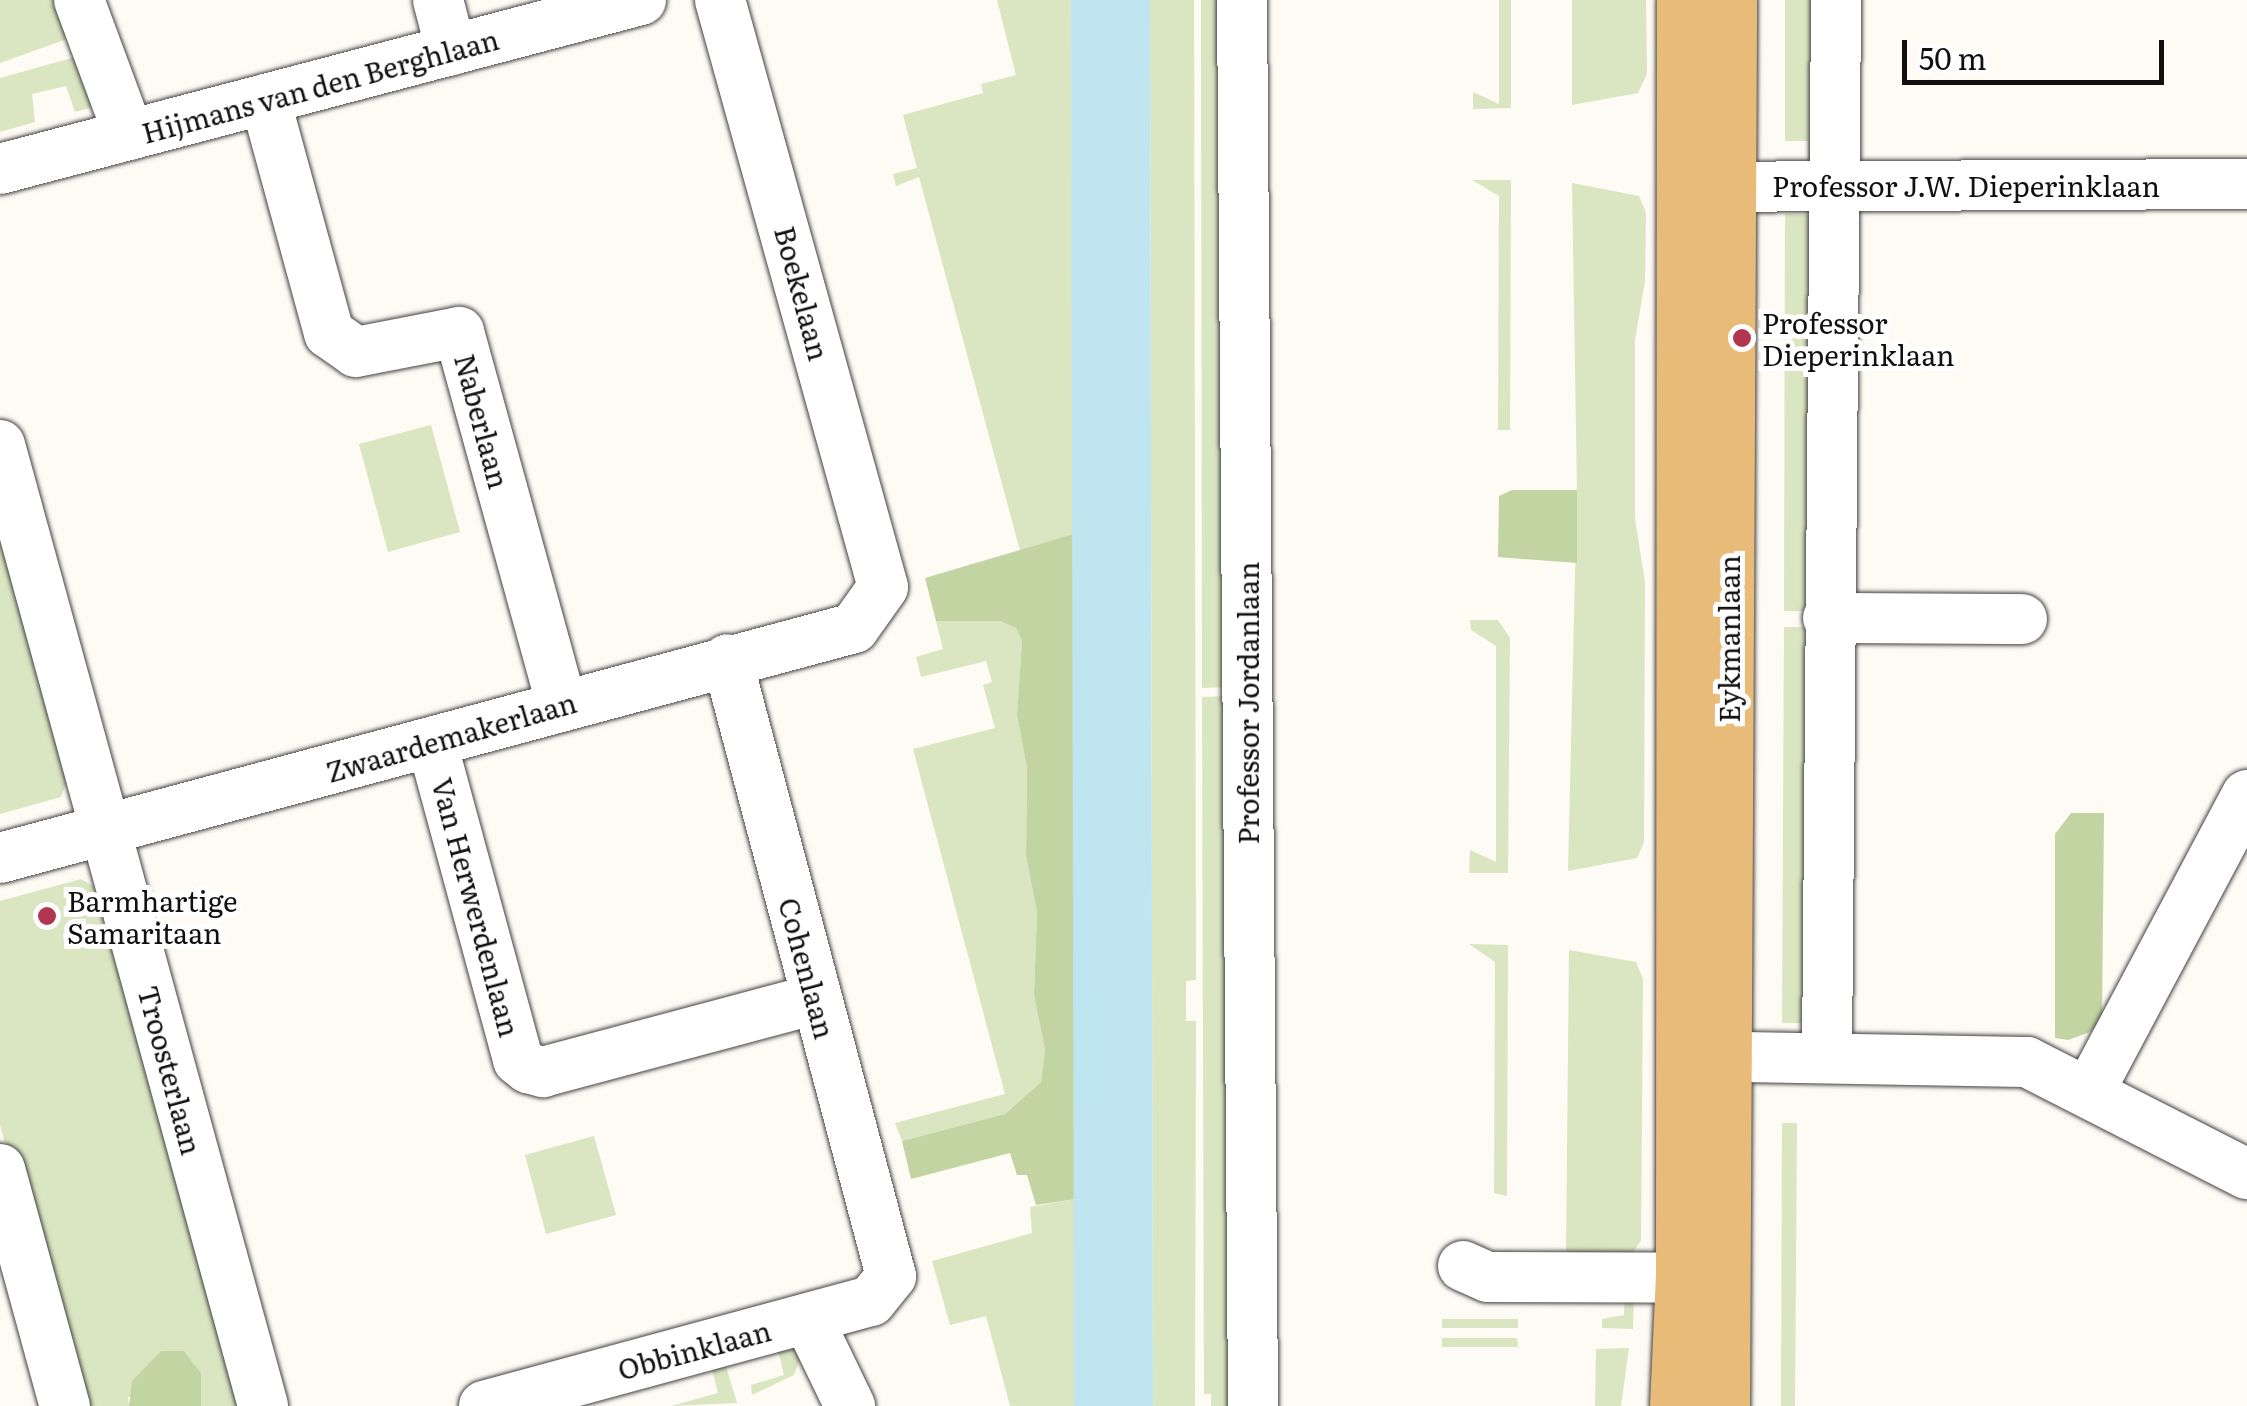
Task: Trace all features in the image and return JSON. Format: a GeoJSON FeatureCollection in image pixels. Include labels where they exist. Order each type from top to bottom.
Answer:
{"type":"FeatureCollection","features":[{"type":"Feature","properties":{"kind":"main road","name":"Eykmanlaan"},"geometry":{"type":"LineString","coordinates":[[1684,0],[1708,187]]}},
{"type":"Feature","properties":{"kind":"main road","name":"Eykmanlaan"},"geometry":{"type":"LineString","coordinates":[[1722,1406],[1703,1276],[1703,1057],[1708,187],[1729,0]]}},
{"type":"Feature","properties":{"kind":"main road","name":"Eykmanlaan"},"geometry":{"type":"LineString","coordinates":[[1677,1406],[1703,1276]]}},
{"type":"Feature","properties":{"kind":"street"},"geometry":{"type":"LineString","coordinates":[[79,0],[129,135]]}},
{"type":"Feature","properties":{"kind":"street"},"geometry":{"type":"LineString","coordinates":[[438,0],[452,50]]}},
{"type":"Feature","properties":{"kind":"street","name":"Hijmans van den Berghlaan"},"geometry":{"type":"LineString","coordinates":[[0,169],[641,0]]}},
{"type":"Feature","properties":{"kind":"street","name":"Boekelaan"},"geometry":{"type":"LineString","coordinates":[[720,0],[882,588]]}},
{"type":"Feature","properties":{"kind":"street","name":"Professor Jordanlaan"},"geometry":{"type":"LineString","coordinates":[[1242,0],[1253,1406]]}},
{"type":"Feature","properties":{"kind":"street"},"geometry":{"type":"LineString","coordinates":[[1827,1057],[1836,0]]}},
{"type":"Feature","properties":{"kind":"street","name":"Naberlaan"},"geometry":{"type":"LineString","coordinates":[[265,100],[329,333],[356,352],[459,332],[561,703]]}},
{"type":"Feature","properties":{"kind":"street","name":"Professor J.W. Dieperinklaan"},"geometry":{"type":"LineString","coordinates":[[1708,187],[2247,184]]}},
{"type":"Feature","properties":{"kind":"street","name":"Troosterlaan"},"geometry":{"type":"LineString","coordinates":[[0,445],[263,1406]]}},
{"type":"Feature","properties":{"kind":"street","name":"Zwaardemakerlaan"},"geometry":{"type":"LineString","coordinates":[[0,858],[432,743],[561,703],[854,628],[882,588]]}},
{"type":"Feature","properties":{"kind":"street"},"geometry":{"type":"LineString","coordinates":[[1828,618],[2022,618]]}},
{"type":"Feature","properties":{"kind":"street","name":"Cohenlaan"},"geometry":{"type":"LineString","coordinates":[[727,660],[892,1276]]}},
{"type":"Feature","properties":{"kind":"street","name":"Van Herwerdenlaan"},"geometry":{"type":"LineString","coordinates":[[432,743],[518,1060],[528,1068],[542,1072],[816,999]]}},
{"type":"Feature","properties":{"kind":"street"},"geometry":{"type":"LineString","coordinates":[[2090,1090],[2247,795]]}},
{"type":"Feature","properties":{"kind":"street"},"geometry":{"type":"LineString","coordinates":[[1703,1057],[2026,1062],[2090,1090],[2247,1174]]}},
{"type":"Feature","properties":{"kind":"street"},"geometry":{"type":"LineString","coordinates":[[0,1170],[65,1406]]}},
{"type":"Feature","properties":{"kind":"street"},"geometry":{"type":"LineString","coordinates":[[1462,1266],[1488,1276],[1703,1276]]}},
{"type":"Feature","properties":{"kind":"street","name":"Obbinklaan"},"geometry":{"type":"LineString","coordinates":[[484,1406],[871,1301],[892,1276]]}},
{"type":"Feature","properties":{"kind":"street"},"geometry":{"type":"LineString","coordinates":[[808,1318],[850,1406]]}},
{"type":"Feature","properties":{"kind":"green space"},"geometry":{"type":"Polygon","coordinates":[[[0,0],[65,0],[78,35],[0,63],[0,0]]]}},
{"type":"Feature","properties":{"kind":"green space"},"geometry":{"type":"Polygon","coordinates":[[[997,0],[1071,0],[1074,534],[1021,554],[919,177],[896,186],[893,174],[917,168],[903,115],[983,93],[981,84],[1016,75],[997,0]]]}},
{"type":"Feature","properties":{"kind":"green space"},"geometry":{"type":"Polygon","coordinates":[[[1150,0],[1194,0],[1196,980],[1186,981],[1186,1021],[1196,1021],[1195,1406],[1153,1406],[1150,0]]]}},
{"type":"Feature","properties":{"kind":"green space"},"geometry":{"type":"Polygon","coordinates":[[[1201,0],[1228,0],[1229,687],[1202,688],[1201,0]]]}},
{"type":"Feature","properties":{"kind":"green space"},"geometry":{"type":"Polygon","coordinates":[[[1499,0],[1511,0],[1511,108],[1473,109],[1473,92],[1499,104],[1499,0]]]}},
{"type":"Feature","properties":{"kind":"green space"},"geometry":{"type":"Polygon","coordinates":[[[1572,0],[1646,0],[1647,74],[1638,93],[1572,105],[1572,0]]]}},
{"type":"Feature","properties":{"kind":"green space"},"geometry":{"type":"Polygon","coordinates":[[[1785,0],[1820,0],[1819,159],[1808,158],[1808,141],[1785,141],[1785,0]]]}},
{"type":"Feature","properties":{"kind":"green space"},"geometry":{"type":"Polygon","coordinates":[[[86,54],[104,104],[75,112],[66,86],[32,94],[35,122],[0,132],[0,78],[86,54]]]}},
{"type":"Feature","properties":{"kind":"green space"},"geometry":{"type":"Polygon","coordinates":[[[1472,180],[1511,180],[1510,430],[1498,430],[1499,196],[1472,180]]]}},
{"type":"Feature","properties":{"kind":"green space"},"geometry":{"type":"Polygon","coordinates":[[[1572,183],[1639,196],[1646,213],[1645,281],[1635,340],[1635,519],[1645,582],[1644,842],[1637,858],[1568,871],[1577,490],[1572,183]]]}},
{"type":"Feature","properties":{"kind":"green space"},"geometry":{"type":"Polygon","coordinates":[[[1785,214],[1816,215],[1818,611],[1784,611],[1785,214]]]}},
{"type":"Feature","properties":{"kind":"green space"},"geometry":{"type":"Polygon","coordinates":[[[431,425],[460,532],[388,552],[359,444],[431,425]]]}},
{"type":"Feature","properties":{"kind":"green space"},"geometry":{"type":"Polygon","coordinates":[[[0,475],[82,780],[66,784],[61,797],[0,814],[0,475]]]}},
{"type":"Feature","properties":{"kind":"green space"},"geometry":{"type":"Polygon","coordinates":[[[1512,490],[1577,490],[1577,563],[1498,557],[1499,496],[1512,490]]]}},
{"type":"Feature","properties":{"kind":"green space"},"geometry":{"type":"Polygon","coordinates":[[[1074,534],[1076,1199],[1036,1205],[1027,1175],[1017,1175],[1010,1153],[911,1179],[902,1141],[1005,1114],[1041,1082],[1045,1050],[1034,995],[1037,912],[1026,856],[1027,768],[1017,715],[1022,641],[1016,628],[1000,621],[936,621],[925,578],[1074,534]]]}},
{"type":"Feature","properties":{"kind":"green space"},"geometry":{"type":"Polygon","coordinates":[[[1470,620],[1498,620],[1510,638],[1508,873],[1469,873],[1470,850],[1496,862],[1496,646],[1471,630],[1470,620]]]}},
{"type":"Feature","properties":{"kind":"green space"},"geometry":{"type":"Polygon","coordinates":[[[936,621],[1000,621],[1016,628],[1022,641],[1017,715],[1027,767],[1026,856],[1037,912],[1034,995],[1045,1050],[1041,1082],[1005,1114],[902,1141],[895,1123],[1005,1094],[913,749],[995,728],[983,685],[992,682],[986,661],[921,677],[916,657],[943,649],[936,621]]]}},
{"type":"Feature","properties":{"kind":"green space"},"geometry":{"type":"Polygon","coordinates":[[[1784,627],[1818,627],[1808,1023],[1782,1023],[1784,627]]]}},
{"type":"Feature","properties":{"kind":"green space"},"geometry":{"type":"Polygon","coordinates":[[[1229,696],[1232,1406],[1211,1406],[1211,1394],[1204,1394],[1202,697],[1229,696]]]}},
{"type":"Feature","properties":{"kind":"green space"},"geometry":{"type":"Polygon","coordinates":[[[2071,813],[2104,813],[2102,1018],[2090,1032],[2068,1040],[2055,1038],[2055,834],[2071,813]]]}},
{"type":"Feature","properties":{"kind":"green space"},"geometry":{"type":"Polygon","coordinates":[[[81,879],[93,886],[109,882],[250,1406],[201,1406],[201,1373],[184,1351],[128,1398],[129,1406],[78,1406],[0,1125],[0,901],[81,879]]]}},
{"type":"Feature","properties":{"kind":"green space"},"geometry":{"type":"Polygon","coordinates":[[[1469,944],[1508,945],[1507,1196],[1494,1193],[1495,962],[1469,944]]]}},
{"type":"Feature","properties":{"kind":"green space"},"geometry":{"type":"Polygon","coordinates":[[[1569,950],[1636,962],[1643,979],[1641,1241],[1630,1256],[1566,1256],[1569,950]]]}},
{"type":"Feature","properties":{"kind":"green space"},"geometry":{"type":"Polygon","coordinates":[[[1782,1123],[1797,1123],[1795,1406],[1781,1406],[1782,1123]]]}},
{"type":"Feature","properties":{"kind":"green space"},"geometry":{"type":"Polygon","coordinates":[[[594,1136],[616,1215],[546,1234],[525,1155],[594,1136]]]}},
{"type":"Feature","properties":{"kind":"green space"},"geometry":{"type":"Polygon","coordinates":[[[1076,1199],[1074,1406],[1010,1406],[986,1316],[950,1325],[932,1261],[1032,1233],[1030,1207],[1076,1199]]]}},
{"type":"Feature","properties":{"kind":"green space"},"geometry":{"type":"Polygon","coordinates":[[[1625,1287],[1634,1287],[1633,1329],[1602,1328],[1602,1319],[1624,1315],[1625,1287]]]}},
{"type":"Feature","properties":{"kind":"green space"},"geometry":{"type":"Polygon","coordinates":[[[1442,1319],[1518,1319],[1518,1328],[1442,1328],[1442,1319]]]}},
{"type":"Feature","properties":{"kind":"green space"},"geometry":{"type":"Polygon","coordinates":[[[1442,1338],[1517,1338],[1518,1347],[1442,1347],[1442,1338]]]}},
{"type":"Feature","properties":{"kind":"green space"},"geometry":{"type":"Polygon","coordinates":[[[790,1347],[803,1351],[794,1375],[752,1395],[751,1385],[784,1375],[778,1350],[790,1347]]]}},
{"type":"Feature","properties":{"kind":"green space"},"geometry":{"type":"Polygon","coordinates":[[[1629,1348],[1621,1406],[1595,1406],[1596,1349],[1629,1348]]]}},
{"type":"Feature","properties":{"kind":"green space"},"geometry":{"type":"Polygon","coordinates":[[[161,1351],[184,1351],[201,1373],[201,1406],[129,1406],[132,1381],[161,1351]]]}},
{"type":"Feature","properties":{"kind":"green space"},"geometry":{"type":"Polygon","coordinates":[[[725,1363],[737,1403],[671,1406],[718,1393],[712,1370],[725,1363]]]}},
{"type":"Feature","properties":{"kind":"water"},"geometry":{"type":"Polygon","coordinates":[[[1071,0],[1150,0],[1153,1406],[1074,1406],[1071,0]]]}},
{"type":"Feature","properties":{"kind":"place","name":"Professor Dieperinklaan"},"geometry":{"type":"Point","coordinates":[1742,338]}},
{"type":"Feature","properties":{"kind":"place","name":"Barmhartige Samaritaan"},"geometry":{"type":"Point","coordinates":[47,916]}}]}
